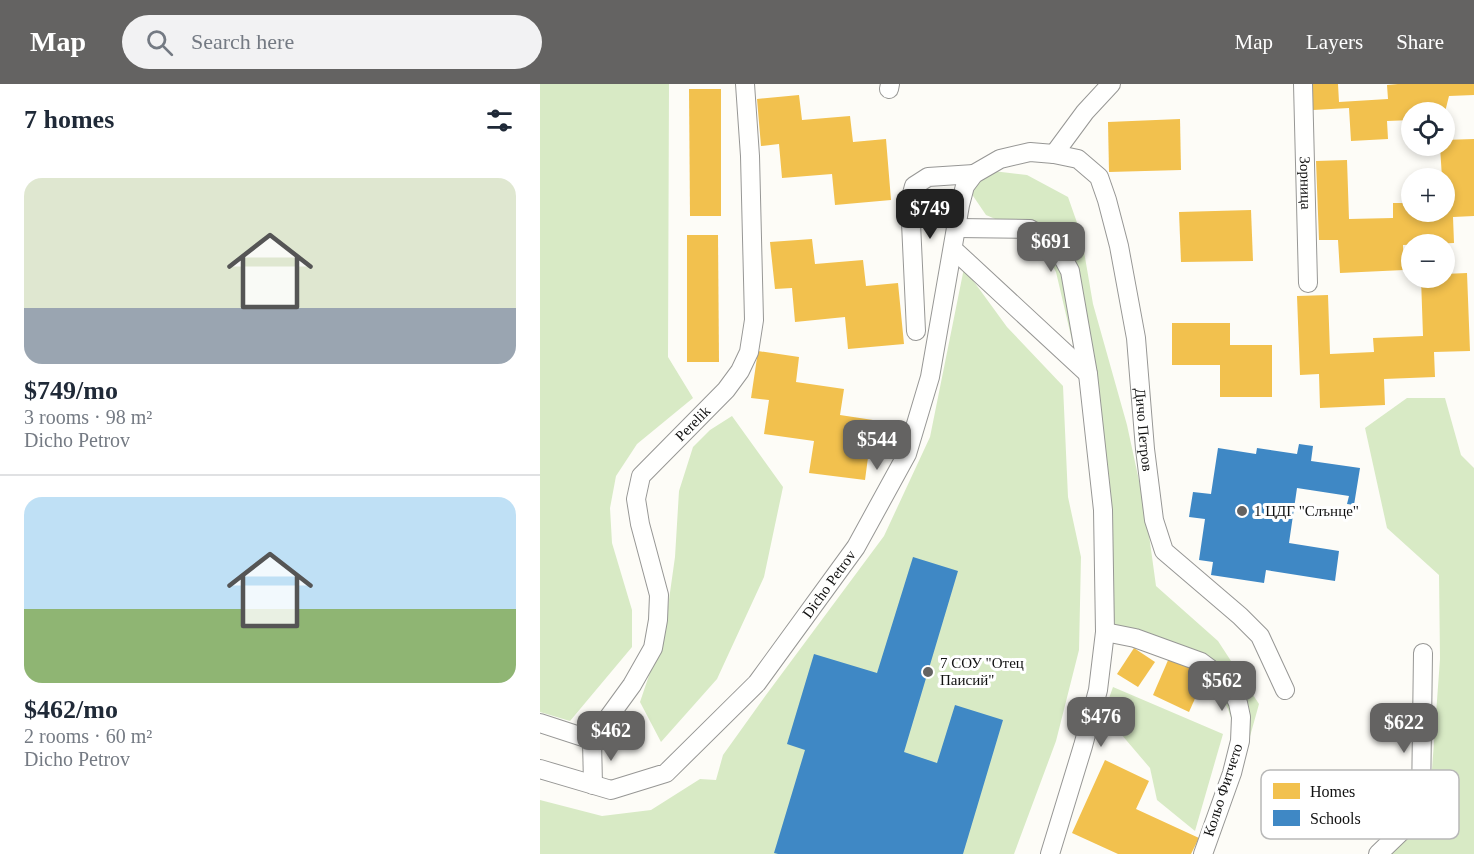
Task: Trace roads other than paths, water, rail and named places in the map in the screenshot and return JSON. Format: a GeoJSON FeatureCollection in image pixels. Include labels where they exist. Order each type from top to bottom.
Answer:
{"type":"FeatureCollection","features":[{"type":"Feature","properties":{"kind":"street","name":"Perelik"},"geometry":{"type":"LineString","coordinates":[[592,740],[632,686],[653,648],[658,620],[659,595],[636,500],[641,476],[726,390],[740,371],[749,352],[754,320],[750,156],[745,84]]}},
{"type":"Feature","properties":{"kind":"street"},"geometry":{"type":"LineString","coordinates":[[915,331],[910,201],[914,186],[928,177],[974,174],[1000,159],[1030,152],[1053,154],[1085,112],[1111,84]]}},
{"type":"Feature","properties":{"kind":"street","name":"Зорница"},"geometry":{"type":"LineString","coordinates":[[1303,84],[1308,283]]}},
{"type":"Feature","properties":{"kind":"street","name":"Дичо Петров"},"geometry":{"type":"LineString","coordinates":[[1053,154],[1078,159],[1099,177],[1107,200],[1119,246],[1136,338],[1145,449],[1154,520],[1164,551],[1260,636],[1285,690]]}},
{"type":"Feature","properties":{"kind":"street","name":"Dicho Petrov"},"geometry":{"type":"LineString","coordinates":[[540,769],[611,789],[666,773],[757,683],[856,547],[907,454],[930,377],[960,205],[965,186],[974,174]]}},
{"type":"Feature","properties":{"kind":"street"},"geometry":{"type":"LineString","coordinates":[[957,228],[1030,229],[1055,243],[1070,270],[1088,374],[1103,510],[1105,632],[1098,690],[1050,854]]}},
{"type":"Feature","properties":{"kind":"street"},"geometry":{"type":"LineString","coordinates":[[953,249],[1088,374]]}},
{"type":"Feature","properties":{"kind":"street","name":"Кольо Фитчето"},"geometry":{"type":"LineString","coordinates":[[1105,632],[1135,638],[1201,662],[1228,682],[1238,703],[1241,717],[1240,741],[1232,773],[1203,854]]}},
{"type":"Feature","properties":{"kind":"street"},"geometry":{"type":"LineString","coordinates":[[1421,770],[1423,653]]}},
{"type":"Feature","properties":{"kind":"street"},"geometry":{"type":"LineString","coordinates":[[540,723],[592,740],[593,785]]}},
{"type":"Feature","properties":{"kind":"street"},"geometry":{"type":"LineString","coordinates":[[1378,854],[1394,839]]}},
{"type":"Feature","properties":{"kind":"place","name":"1 ЦДГ \"Слънце\""},"geometry":{"type":"Point","coordinates":[1242,511]}},
{"type":"Feature","properties":{"kind":"place","name":"7 СОУ \"Отец Паисий\""},"geometry":{"type":"Point","coordinates":[928,672]}}]}
